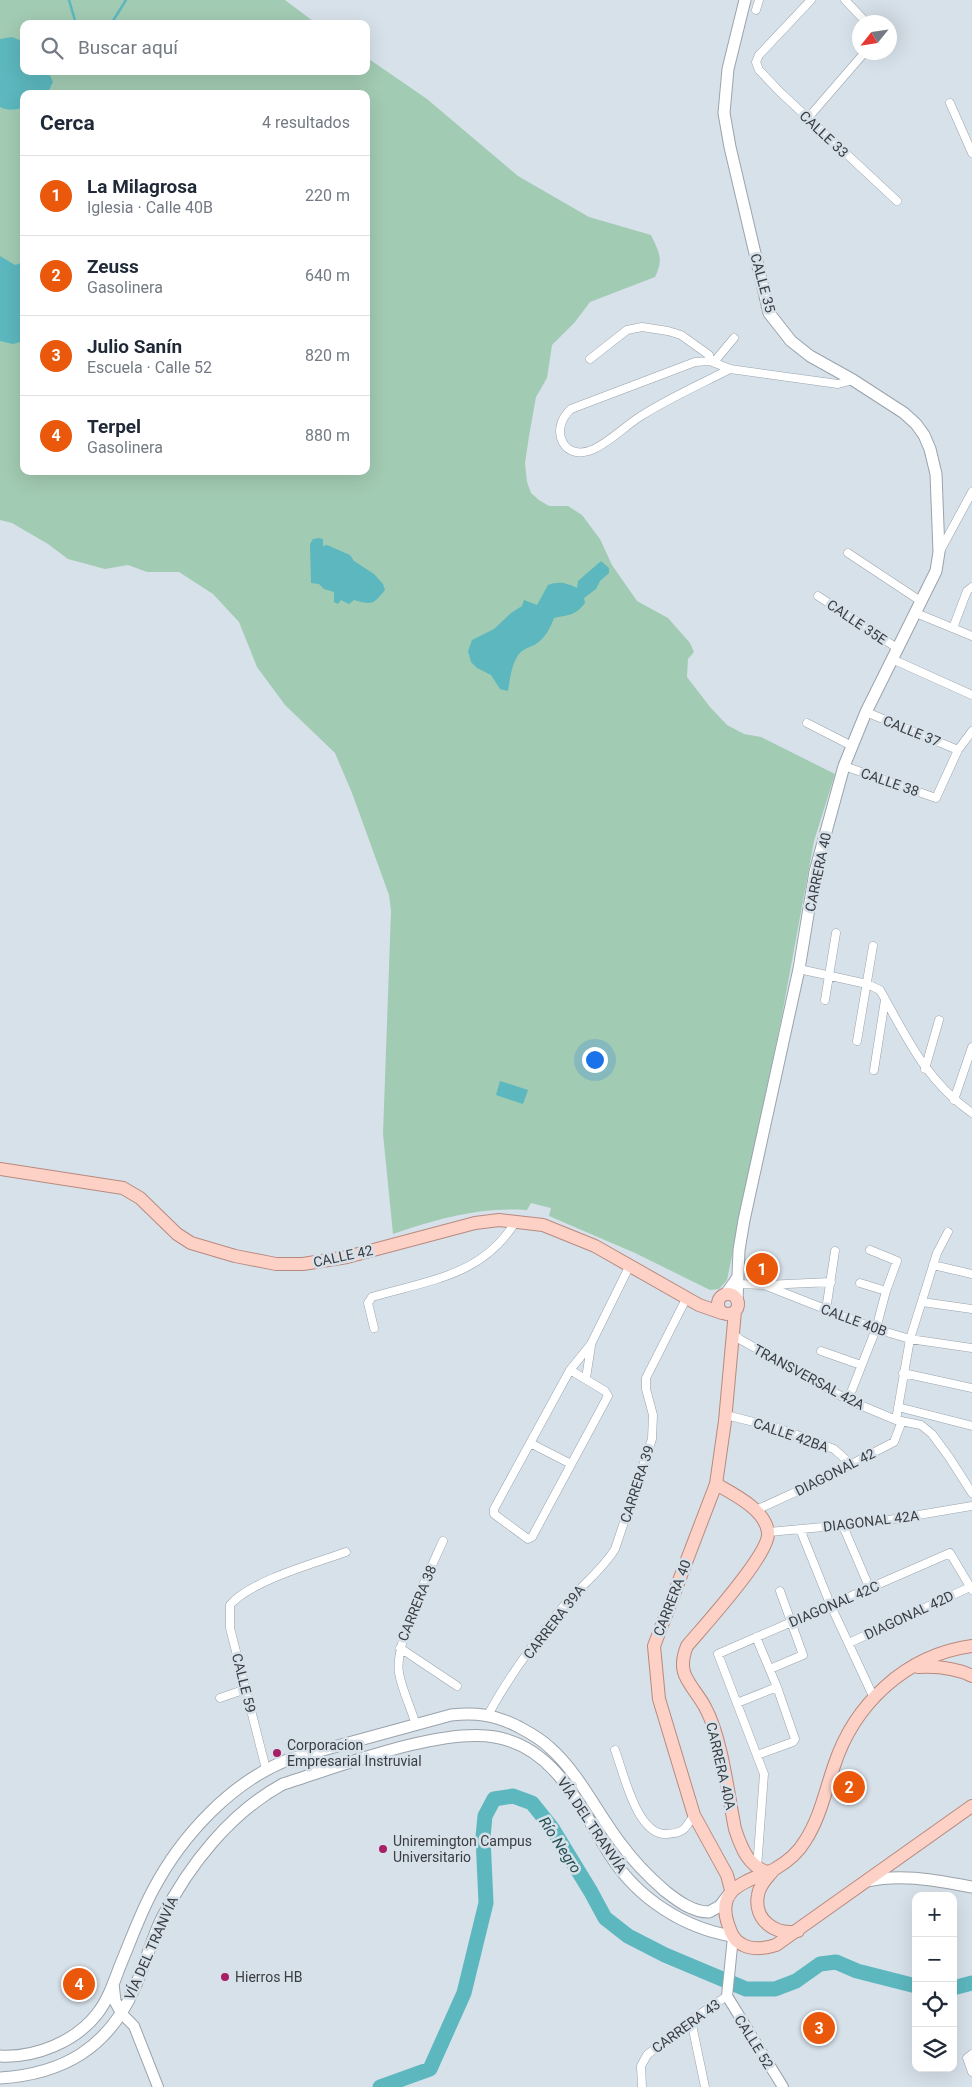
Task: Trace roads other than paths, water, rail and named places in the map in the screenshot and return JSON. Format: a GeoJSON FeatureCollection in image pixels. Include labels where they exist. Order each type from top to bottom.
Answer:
{"type":"FeatureCollection","features":[{"type":"Feature","properties":{"kind":"main road","name":"CALLE 35"},"geometry":{"type":"LineString","coordinates":[[745,0],[728,69],[724,113],[730,147],[769,313],[791,341],[810,356],[853,380],[904,413],[924,435],[930,449],[936,474],[939,552]]}},
{"type":"Feature","properties":{"kind":"main road","name":"CARRERA 40"},"geometry":{"type":"LineString","coordinates":[[727,1305],[738,1280],[744,1220],[799,969],[815,872],[844,766],[866,712],[936,571],[939,552]]}},
{"type":"Feature","properties":{"kind":"main road","name":"CALLE 42"},"geometry":{"type":"LineString","coordinates":[[0,1169],[123,1188],[140,1198],[177,1234],[191,1243],[235,1256],[276,1264],[325,1261],[475,1223],[499,1220],[543,1226],[595,1246],[688,1298]]}},
{"type":"Feature","properties":{"kind":"main road"},"geometry":{"type":"LineString","coordinates":[[688,1298],[727,1305],[733,1330]]}},
{"type":"Feature","properties":{"kind":"main road","name":"CARRERA 40"},"geometry":{"type":"LineString","coordinates":[[731,1890],[727,1875],[694,1815],[659,1699],[654,1646],[716,1484],[726,1415],[733,1330]]}},
{"type":"Feature","properties":{"kind":"main road"},"geometry":{"type":"LineString","coordinates":[[716,1484],[756,1510],[766,1525],[768,1532]]}},
{"type":"Feature","properties":{"kind":"main road","name":"CARRERA 40A"},"geometry":{"type":"LineString","coordinates":[[767,1869],[749,1859],[741,1845],[735,1830],[714,1728],[705,1706],[686,1678],[682,1665],[683,1655],[687,1646],[753,1565],[766,1544],[768,1532]]}},
{"type":"Feature","properties":{"kind":"main road"},"geometry":{"type":"LineString","coordinates":[[972,1646],[943,1652],[911,1668],[873,1696],[858,1716],[842,1744],[814,1828],[804,1844],[790,1860],[767,1869],[731,1890],[726,1905],[727,1920],[733,1936],[744,1946],[759,1948],[776,1945],[972,1806]]}},
{"type":"Feature","properties":{"kind":"main road"},"geometry":{"type":"LineString","coordinates":[[911,1668],[932,1666],[948,1668],[972,1676]]}},
{"type":"Feature","properties":{"kind":"main road","name":"VÍA DEL TRANVÍA"},"geometry":{"type":"LineString","coordinates":[[0,2056],[24,2055],[59,2044],[79,2030],[97,2013],[113,1984],[138,1920],[166,1868],[198,1827],[237,1790],[266,1769],[290,1759],[464,1714],[488,1714],[507,1721],[540,1739],[560,1758],[571,1772],[627,1852],[655,1883],[676,1899],[691,1908],[709,1912],[720,1906],[731,1890]]}},
{"type":"Feature","properties":{"kind":"main road","name":"VÍA DEL TRANVÍA"},"geometry":{"type":"LineString","coordinates":[[0,2078],[37,2074],[70,2060],[88,2050],[114,2026],[135,1988],[162,1919],[180,1887],[210,1845],[248,1807],[265,1793],[283,1784],[391,1751],[448,1738],[471,1736],[495,1737],[514,1743],[537,1755],[551,1766],[563,1780],[580,1803],[612,1858],[646,1897],[684,1921],[720,1934],[733,1936]]}},
{"type":"Feature","properties":{"kind":"main road"},"geometry":{"type":"LineString","coordinates":[[767,1869],[760,1888],[757,1905],[760,1914],[771,1927],[779,1931],[789,1933],[799,1930]]}},
{"type":"Feature","properties":{"kind":"main road"},"geometry":{"type":"LineString","coordinates":[[868,1881],[884,1877],[931,1879],[972,1887]]}},
{"type":"Feature","properties":{"kind":"main road"},"geometry":{"type":"LineString","coordinates":[[113,1984],[115,2001],[122,2014]]}},
{"type":"Feature","properties":{"kind":"main road"},"geometry":{"type":"LineString","coordinates":[[97,2013],[122,2014]]}},
{"type":"Feature","properties":{"kind":"street"},"geometry":{"type":"LineString","coordinates":[[756,10],[759,0]]}},
{"type":"Feature","properties":{"kind":"street","name":"CALLE 33"},"geometry":{"type":"LineString","coordinates":[[810,0],[759,55],[756,62],[759,70],[897,201]]}},
{"type":"Feature","properties":{"kind":"street"},"geometry":{"type":"LineString","coordinates":[[845,0],[859,15]]}},
{"type":"Feature","properties":{"kind":"street"},"geometry":{"type":"LineString","coordinates":[[808,118],[858,60]]}},
{"type":"Feature","properties":{"kind":"street"},"geometry":{"type":"LineString","coordinates":[[950,103],[972,153]]}},
{"type":"Feature","properties":{"kind":"street"},"geometry":{"type":"LineString","coordinates":[[590,359],[627,330],[642,328],[668,331],[681,335],[708,355],[712,362]]}},
{"type":"Feature","properties":{"kind":"street"},"geometry":{"type":"LineString","coordinates":[[712,362],[734,338]]}},
{"type":"Feature","properties":{"kind":"street"},"geometry":{"type":"LineString","coordinates":[[730,369],[649,411],[594,449],[582,453],[572,451],[563,444],[559,431],[562,417],[570,409],[695,362],[712,362],[730,369],[838,384],[853,380]]}},
{"type":"Feature","properties":{"kind":"street","name":"CARRERA 40"},"geometry":{"type":"LineString","coordinates":[[939,552],[972,492]]}},
{"type":"Feature","properties":{"kind":"street"},"geometry":{"type":"LineString","coordinates":[[848,553],[922,602]]}},
{"type":"Feature","properties":{"kind":"street"},"geometry":{"type":"LineString","coordinates":[[952,628],[968,591],[972,588]]}},
{"type":"Feature","properties":{"kind":"street","name":"CALLE 35E"},"geometry":{"type":"LineString","coordinates":[[818,596],[894,654],[972,695]]}},
{"type":"Feature","properties":{"kind":"street"},"geometry":{"type":"LineString","coordinates":[[916,613],[972,636]]}},
{"type":"Feature","properties":{"kind":"street","name":"CALLE 37"},"geometry":{"type":"LineString","coordinates":[[866,712],[958,750]]}},
{"type":"Feature","properties":{"kind":"street"},"geometry":{"type":"LineString","coordinates":[[807,723],[852,746]]}},
{"type":"Feature","properties":{"kind":"street"},"geometry":{"type":"LineString","coordinates":[[958,750],[972,731]]}},
{"type":"Feature","properties":{"kind":"street","name":"CALLE 38"},"geometry":{"type":"LineString","coordinates":[[844,766],[936,798],[958,750]]}},
{"type":"Feature","properties":{"kind":"street"},"geometry":{"type":"LineString","coordinates":[[826,1000],[836,933]]}},
{"type":"Feature","properties":{"kind":"street"},"geometry":{"type":"LineString","coordinates":[[856,1042],[873,946]]}},
{"type":"Feature","properties":{"kind":"street"},"geometry":{"type":"LineString","coordinates":[[799,969],[867,984],[880,990],[925,1069],[954,1100],[972,1113]]}},
{"type":"Feature","properties":{"kind":"street"},"geometry":{"type":"LineString","coordinates":[[874,1070],[886,1000]]}},
{"type":"Feature","properties":{"kind":"street"},"geometry":{"type":"LineString","coordinates":[[925,1069],[939,1020]]}},
{"type":"Feature","properties":{"kind":"street"},"geometry":{"type":"LineString","coordinates":[[954,1100],[972,1047]]}},
{"type":"Feature","properties":{"kind":"street"},"geometry":{"type":"LineString","coordinates":[[374,1328],[368,1303],[372,1297],[462,1271],[491,1252],[505,1239],[516,1221]]}},
{"type":"Feature","properties":{"kind":"street","name":"DIAGONAL 42"},"geometry":{"type":"LineString","coordinates":[[756,1510],[852,1465],[894,1442],[899,1420],[898,1407],[903,1373],[910,1339],[933,1265],[948,1232]]}},
{"type":"Feature","properties":{"kind":"street"},"geometry":{"type":"LineString","coordinates":[[848,1400],[876,1329],[886,1291],[897,1261],[870,1250]]}},
{"type":"Feature","properties":{"kind":"street"},"geometry":{"type":"LineString","coordinates":[[826,1310],[835,1251]]}},
{"type":"Feature","properties":{"kind":"street"},"geometry":{"type":"LineString","coordinates":[[933,1265],[972,1274]]}},
{"type":"Feature","properties":{"kind":"street"},"geometry":{"type":"LineString","coordinates":[[570,1370],[586,1378],[607,1393],[608,1396],[531,1539],[528,1539],[493,1512],[570,1370],[591,1344],[630,1266]]}},
{"type":"Feature","properties":{"kind":"street","name":"CALLE 40B"},"geometry":{"type":"LineString","coordinates":[[738,1280],[764,1285],[876,1329],[910,1339],[972,1348]]}},
{"type":"Feature","properties":{"kind":"street"},"geometry":{"type":"LineString","coordinates":[[764,1285],[831,1282]]}},
{"type":"Feature","properties":{"kind":"street"},"geometry":{"type":"LineString","coordinates":[[860,1283],[886,1291]]}},
{"type":"Feature","properties":{"kind":"street","name":"CARRERA 39"},"geometry":{"type":"LineString","coordinates":[[622,1532],[652,1439],[653,1415],[646,1389],[646,1378],[688,1298]]}},
{"type":"Feature","properties":{"kind":"street"},"geometry":{"type":"LineString","coordinates":[[922,1302],[972,1309]]}},
{"type":"Feature","properties":{"kind":"street","name":"TRANSVERSAL 42A"},"geometry":{"type":"LineString","coordinates":[[733,1330],[741,1340],[848,1400],[899,1420],[921,1425],[932,1434],[950,1457],[972,1493]]}},
{"type":"Feature","properties":{"kind":"street"},"geometry":{"type":"LineString","coordinates":[[586,1378],[591,1344]]}},
{"type":"Feature","properties":{"kind":"street"},"geometry":{"type":"LineString","coordinates":[[821,1351],[861,1365]]}},
{"type":"Feature","properties":{"kind":"street"},"geometry":{"type":"LineString","coordinates":[[903,1373],[972,1388]]}},
{"type":"Feature","properties":{"kind":"street"},"geometry":{"type":"LineString","coordinates":[[898,1407],[972,1426]]}},
{"type":"Feature","properties":{"kind":"street","name":"CALLE 42BA"},"geometry":{"type":"LineString","coordinates":[[726,1415],[781,1429],[834,1449],[852,1465]]}},
{"type":"Feature","properties":{"kind":"street"},"geometry":{"type":"LineString","coordinates":[[530,1443],[571,1464]]}},
{"type":"Feature","properties":{"kind":"street","name":"DIAGONAL 42A"},"geometry":{"type":"LineString","coordinates":[[768,1532],[843,1526],[919,1516],[972,1506]]}},
{"type":"Feature","properties":{"kind":"street"},"geometry":{"type":"LineString","coordinates":[[843,1526],[870,1589]]}},
{"type":"Feature","properties":{"kind":"street"},"geometry":{"type":"LineString","coordinates":[[800,1529],[831,1606],[873,1696]]}},
{"type":"Feature","properties":{"kind":"street","name":"CARRERA 39A"},"geometry":{"type":"LineString","coordinates":[[488,1714],[502,1690],[561,1609],[607,1562],[622,1532]]}},
{"type":"Feature","properties":{"kind":"street","name":"CARRERA 38"},"geometry":{"type":"LineString","coordinates":[[416,1725],[399,1674],[400,1648],[443,1541]]}},
{"type":"Feature","properties":{"kind":"street","name":"CALLE 59"},"geometry":{"type":"LineString","coordinates":[[266,1769],[229,1622],[230,1605],[235,1598],[260,1584],[346,1552]]}},
{"type":"Feature","properties":{"kind":"street","name":"DIAGONAL 42C"},"geometry":{"type":"LineString","coordinates":[[737,1703],[718,1654],[720,1651],[792,1623],[950,1553],[971,1589]]}},
{"type":"Feature","properties":{"kind":"street","name":"DIAGONAL 42D"},"geometry":{"type":"LineString","coordinates":[[849,1643],[971,1589]]}},
{"type":"Feature","properties":{"kind":"street"},"geometry":{"type":"LineString","coordinates":[[770,1669],[804,1655],[780,1591]]}},
{"type":"Feature","properties":{"kind":"street"},"geometry":{"type":"LineString","coordinates":[[756,1637],[777,1687],[795,1739],[793,1742],[757,1755]]}},
{"type":"Feature","properties":{"kind":"street"},"geometry":{"type":"LineString","coordinates":[[400,1648],[457,1686]]}},
{"type":"Feature","properties":{"kind":"street"},"geometry":{"type":"LineString","coordinates":[[767,1869],[764,1774],[737,1703],[777,1687]]}},
{"type":"Feature","properties":{"kind":"street"},"geometry":{"type":"LineString","coordinates":[[220,1698],[246,1689]]}},
{"type":"Feature","properties":{"kind":"street"},"geometry":{"type":"LineString","coordinates":[[615,1750],[638,1813],[653,1832],[661,1834],[678,1833],[686,1828],[694,1815]]}},
{"type":"Feature","properties":{"kind":"street","name":"CARRERA 43"},"geometry":{"type":"LineString","coordinates":[[642,2087],[642,2061],[647,2055],[691,2020],[727,1996],[733,1936]]}},
{"type":"Feature","properties":{"kind":"street"},"geometry":{"type":"LineString","coordinates":[[730,1960],[744,1946]]}},
{"type":"Feature","properties":{"kind":"street","name":"CALLE 52"},"geometry":{"type":"LineString","coordinates":[[727,1996],[766,2063],[783,2087]]}},
{"type":"Feature","properties":{"kind":"street"},"geometry":{"type":"LineString","coordinates":[[122,2014],[134,2026],[158,2087]]}},
{"type":"Feature","properties":{"kind":"street"},"geometry":{"type":"LineString","coordinates":[[691,2020],[705,2087]]}},
{"type":"Feature","properties":{"kind":"street"},"geometry":{"type":"LineString","coordinates":[[969,2056],[972,2072]]}},
{"type":"Feature","properties":{"kind":"water"},"geometry":{"type":"Polygon","coordinates":[[[12,37],[20,40],[20,75],[50,75],[53,82],[49,90],[20,90],[20,108],[18,109],[12,110],[0,107],[0,39],[12,37]]]}},
{"type":"Feature","properties":{"kind":"water"},"geometry":{"type":"Polygon","coordinates":[[[0,256],[15,265],[20,263],[20,342],[13,344],[0,341],[0,256]]]}},
{"type":"Feature","properties":{"kind":"water"},"geometry":{"type":"Polygon","coordinates":[[[313,539],[323,539],[323,546],[327,545],[350,555],[354,561],[374,574],[383,584],[385,590],[378,599],[369,603],[354,600],[349,604],[341,600],[338,604],[334,602],[334,592],[324,589],[319,584],[311,583],[310,544],[313,539]]]}},
{"type":"Feature","properties":{"kind":"water"},"geometry":{"type":"Polygon","coordinates":[[[601,561],[609,568],[609,573],[600,581],[596,589],[584,598],[585,603],[578,610],[571,614],[554,618],[542,639],[519,654],[512,669],[508,691],[500,689],[491,675],[477,668],[471,662],[468,651],[472,640],[494,629],[511,613],[522,606],[524,600],[537,605],[548,585],[563,583],[577,588],[578,581],[601,561]]]}},
{"type":"Feature","properties":{"kind":"water"},"geometry":{"type":"Polygon","coordinates":[[[500,1081],[528,1090],[523,1104],[496,1095],[500,1081]]]}},
{"type":"Feature","properties":{"kind":"waterway"},"geometry":{"type":"LineString","coordinates":[[69,0],[75,20]]}},
{"type":"Feature","properties":{"kind":"waterway"},"geometry":{"type":"LineString","coordinates":[[114,20],[126,0]]}},
{"type":"Feature","properties":{"kind":"waterway","name":"Río Negro"},"geometry":{"type":"LineString","coordinates":[[380,2087],[430,2069],[464,1993],[486,1903],[483,1837],[485,1816],[494,1799],[513,1796],[532,1803],[552,1828],[605,1918],[628,1936],[665,1955],[746,1989],[775,1989],[796,1981],[820,1964],[836,1962],[857,1971],[912,1985]]}},
{"type":"Feature","properties":{"kind":"waterway","name":"Río Negro"},"geometry":{"type":"LineString","coordinates":[[957,1987],[972,1983]]}},
{"type":"Feature","properties":{"kind":"place","name":"La Milagrosa"},"geometry":{"type":"Point","coordinates":[762,1269]}},
{"type":"Feature","properties":{"kind":"place","name":"Corporacion Empresarial Instruvial"},"geometry":{"type":"Point","coordinates":[277,1753]}},
{"type":"Feature","properties":{"kind":"place","name":"Zeuss"},"geometry":{"type":"Point","coordinates":[849,1787]}},
{"type":"Feature","properties":{"kind":"place","name":"Uniremington Campus Universitario"},"geometry":{"type":"Point","coordinates":[383,1849]}},
{"type":"Feature","properties":{"kind":"place","name":"Hierros HB"},"geometry":{"type":"Point","coordinates":[225,1977]}},
{"type":"Feature","properties":{"kind":"place","name":"Terpel"},"geometry":{"type":"Point","coordinates":[79,1984]}},
{"type":"Feature","properties":{"kind":"place","name":"Julio Sanín"},"geometry":{"type":"Point","coordinates":[819,2028]}}]}
